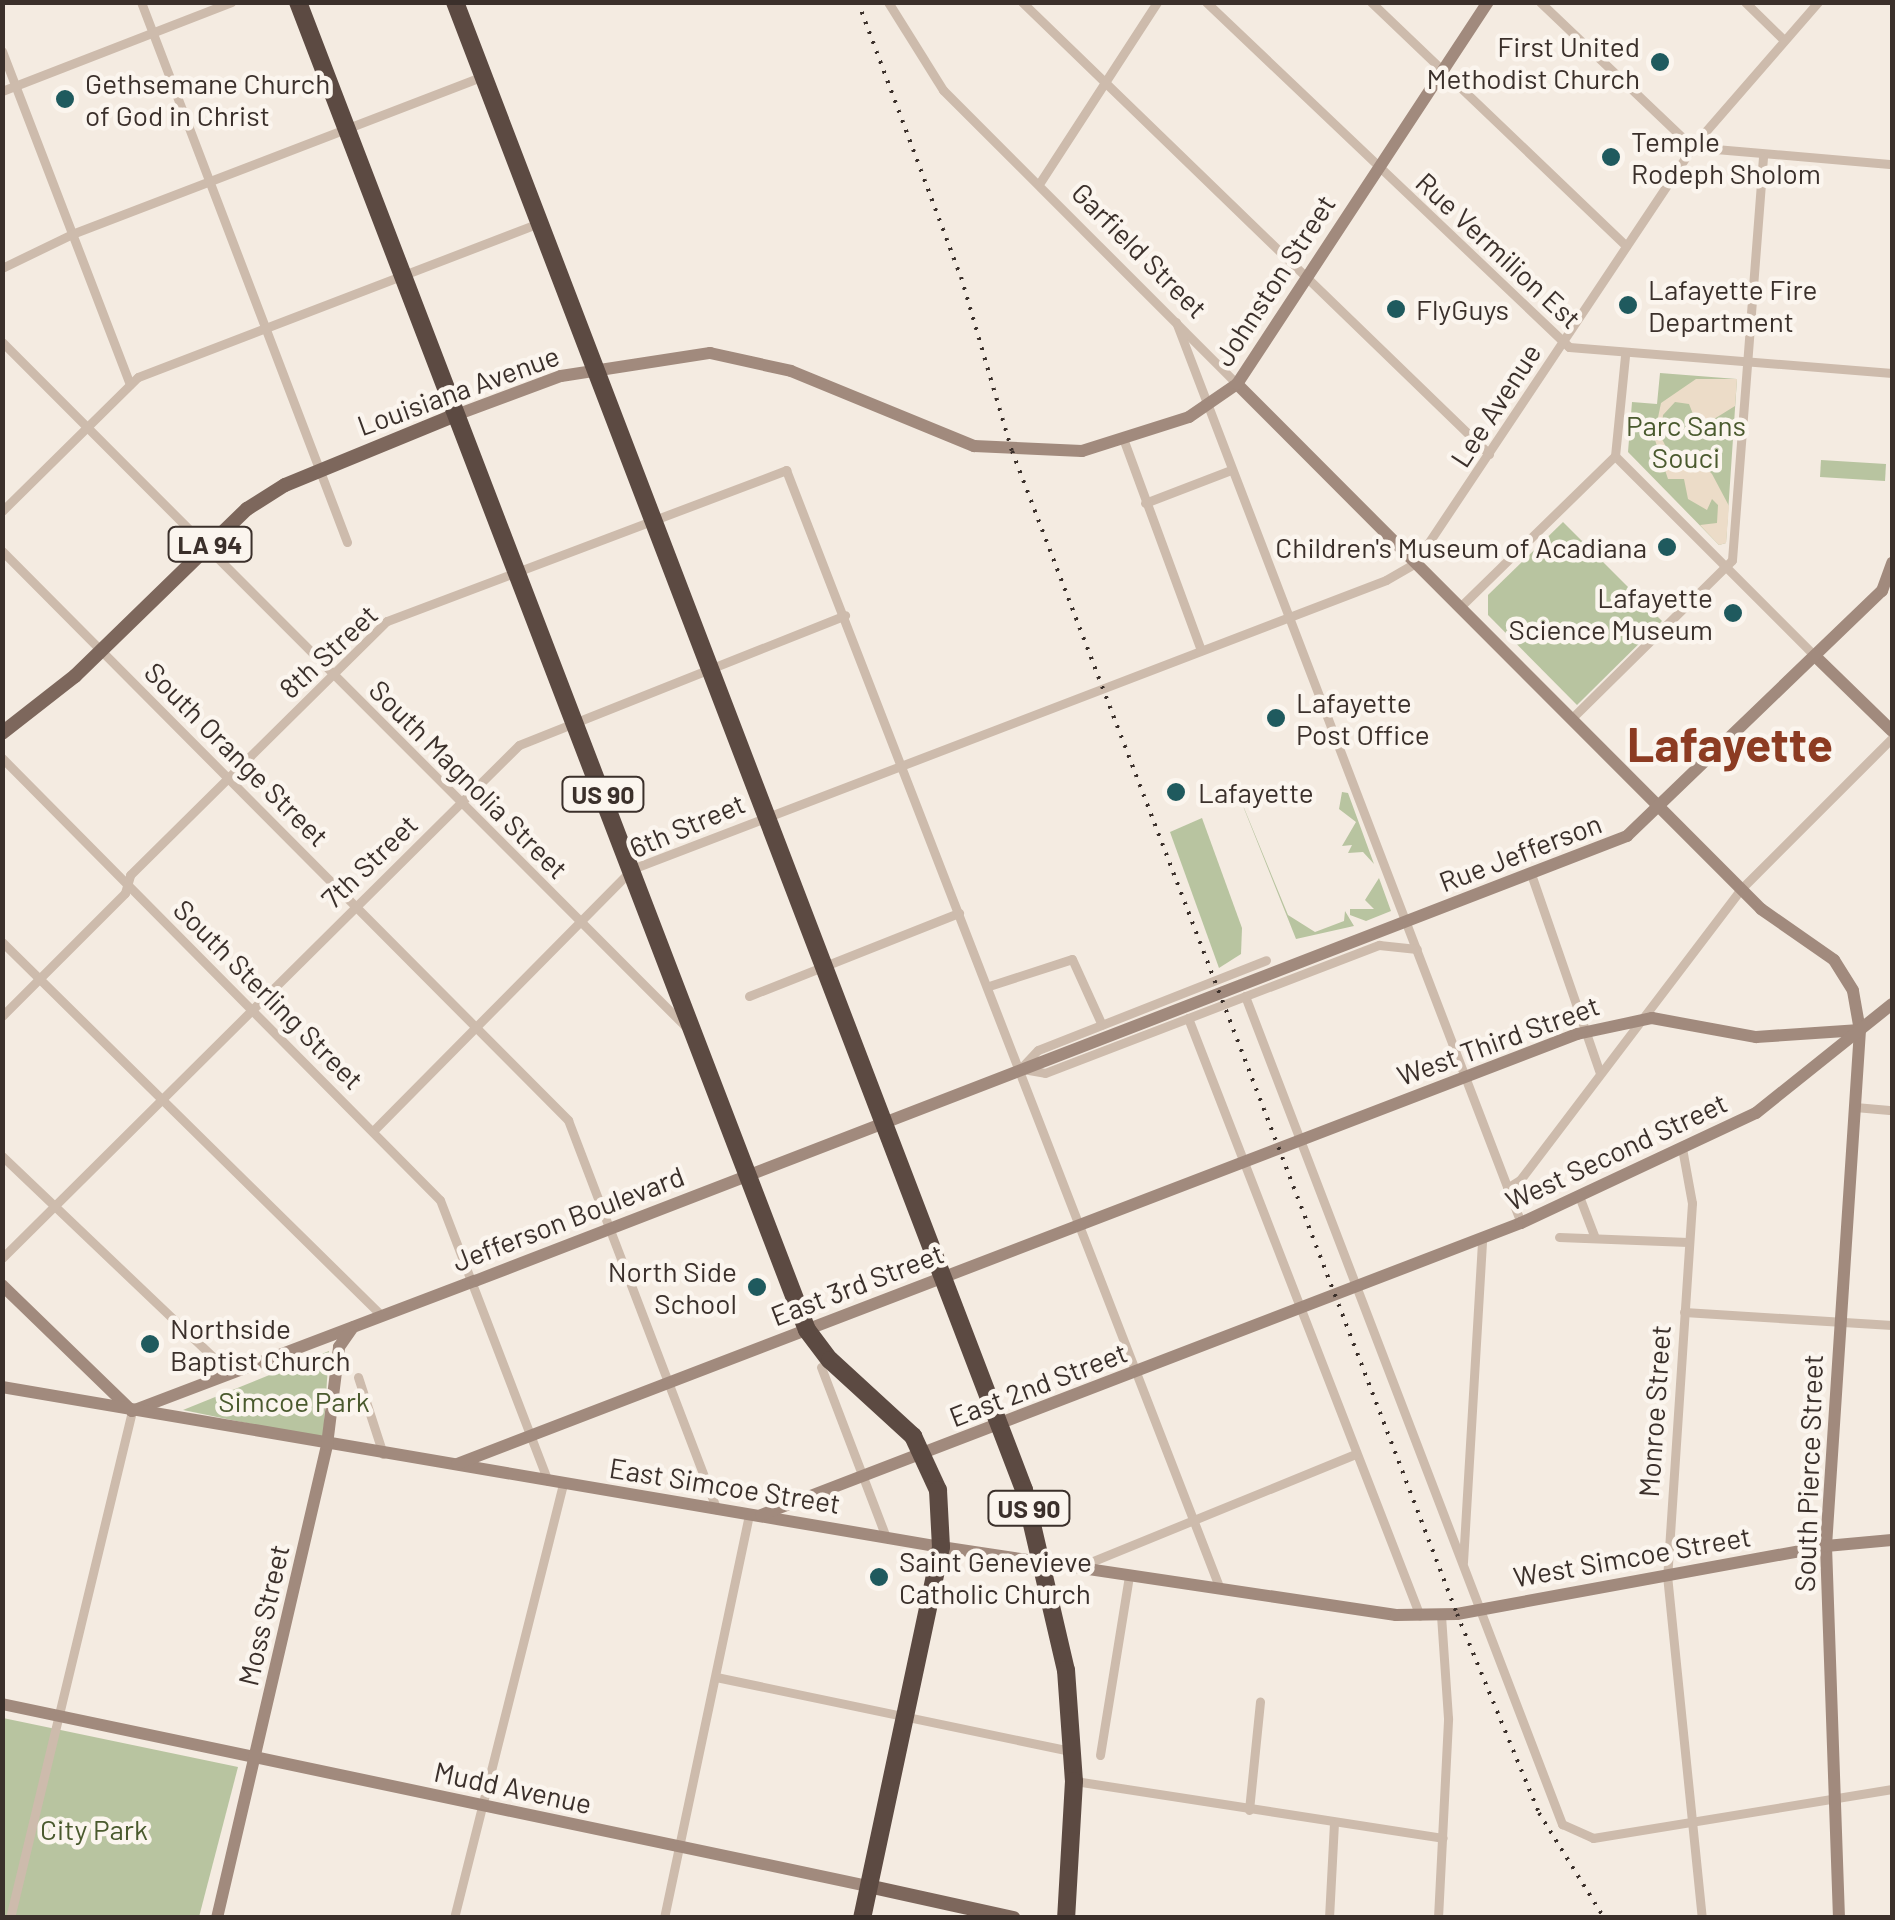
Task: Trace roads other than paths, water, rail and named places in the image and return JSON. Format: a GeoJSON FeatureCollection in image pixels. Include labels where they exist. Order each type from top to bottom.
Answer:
{"type":"FeatureCollection","features":[{"type":"Feature","properties":{"kind":"highway","name":"US 90"},"geometry":{"type":"LineString","coordinates":[[298,2],[807,1330],[830,1360],[902,1423],[924,1454],[942,1509],[940,1547],[868,1886]]}},
{"type":"Feature","properties":{"kind":"highway","name":"US 90"},"geometry":{"type":"LineString","coordinates":[[455,2],[1000,1426],[1044,1562],[1062,1641],[1073,1752],[1066,1918]]}},
{"type":"Feature","properties":{"kind":"highway"},"geometry":{"type":"LineString","coordinates":[[862,1918],[868,1886]]}},
{"type":"Feature","properties":{"kind":"main road","name":"Louisiana Avenue"},"geometry":{"type":"LineString","coordinates":[[2,733],[102,650],[207,547],[272,492],[456,415]]}},
{"type":"Feature","properties":{"kind":"main road","name":"Mudd Avenue"},"geometry":{"type":"LineString","coordinates":[[868,1886],[1014,1918]]}},
{"type":"Feature","properties":{"kind":"street"},"geometry":{"type":"LineString","coordinates":[[141,2],[347,542]]}},
{"type":"Feature","properties":{"kind":"street"},"geometry":{"type":"LineString","coordinates":[[2,91],[231,2]]}},
{"type":"Feature","properties":{"kind":"street","name":"Garfield Street"},"geometry":{"type":"LineString","coordinates":[[888,2],[934,79],[1659,808],[1742,888],[1842,969],[1860,1030]]}},
{"type":"Feature","properties":{"kind":"street"},"geometry":{"type":"LineString","coordinates":[[1022,2],[1489,454]]}},
{"type":"Feature","properties":{"kind":"street"},"geometry":{"type":"LineString","coordinates":[[1039,184],[1157,2]]}},
{"type":"Feature","properties":{"kind":"street","name":"Rue Vermilion Est"},"geometry":{"type":"LineString","coordinates":[[1206,2],[1562,344],[1625,355],[1892,373]]}},
{"type":"Feature","properties":{"kind":"street"},"geometry":{"type":"LineString","coordinates":[[1371,2],[1626,246]]}},
{"type":"Feature","properties":{"kind":"street","name":"Johnston Street"},"geometry":{"type":"LineString","coordinates":[[1012,450],[1060,453],[1124,442],[1207,408],[1237,384],[1488,2]]}},
{"type":"Feature","properties":{"kind":"street"},"geometry":{"type":"LineString","coordinates":[[1540,2],[1692,146],[1764,157],[1892,164]]}},
{"type":"Feature","properties":{"kind":"street"},"geometry":{"type":"LineString","coordinates":[[1745,2],[1784,40]]}},
{"type":"Feature","properties":{"kind":"street","name":"Lee Avenue"},"geometry":{"type":"LineString","coordinates":[[1415,562],[1692,146],[1818,2]]}},
{"type":"Feature","properties":{"kind":"street"},"geometry":{"type":"LineString","coordinates":[[2,51],[130,384]]}},
{"type":"Feature","properties":{"kind":"street"},"geometry":{"type":"LineString","coordinates":[[2,268],[72,234],[483,76]]}},
{"type":"Feature","properties":{"kind":"street"},"geometry":{"type":"LineString","coordinates":[[1571,719],[1727,568],[1764,157]]}},
{"type":"Feature","properties":{"kind":"street"},"geometry":{"type":"LineString","coordinates":[[2,511],[130,384],[539,223]]}},
{"type":"Feature","properties":{"kind":"street"},"geometry":{"type":"LineString","coordinates":[[1176,322],[1520,1223]]}},
{"type":"Feature","properties":{"kind":"street","name":"South Magnolia Street"},"geometry":{"type":"LineString","coordinates":[[2,342],[692,1034]]}},
{"type":"Feature","properties":{"kind":"street","name":"Louisiana Avenue"},"geometry":{"type":"LineString","coordinates":[[456,415],[594,368],[690,353],[742,356],[944,436],[1012,450]]}},
{"type":"Feature","properties":{"kind":"street"},"geometry":{"type":"LineString","coordinates":[[1460,607],[1615,456],[1625,355]]}},
{"type":"Feature","properties":{"kind":"street"},"geometry":{"type":"LineString","coordinates":[[1124,442],[1201,650],[1288,618],[1415,562]]}},
{"type":"Feature","properties":{"kind":"street"},"geometry":{"type":"LineString","coordinates":[[1507,1188],[1742,888],[1892,735],[1615,456]]}},
{"type":"Feature","properties":{"kind":"street","name":"8th Street"},"geometry":{"type":"LineString","coordinates":[[2,1016],[228,777],[387,621],[786,470],[845,615]]}},
{"type":"Feature","properties":{"kind":"street"},"geometry":{"type":"LineString","coordinates":[[1145,503],[1231,470]]}},
{"type":"Feature","properties":{"kind":"street","name":"South Orange Street"},"geometry":{"type":"LineString","coordinates":[[2,551],[568,1120],[718,1510]]}},
{"type":"Feature","properties":{"kind":"street","name":"Rue Jefferson"},"geometry":{"type":"LineString","coordinates":[[1408,922],[1627,836],[1882,591],[1892,562]]}},
{"type":"Feature","properties":{"kind":"street"},"geometry":{"type":"LineString","coordinates":[[845,615],[1140,1372],[1220,1589]]}},
{"type":"Feature","properties":{"kind":"street","name":"7th Street"},"geometry":{"type":"LineString","coordinates":[[2,1258],[520,745],[573,720],[845,615]]}},
{"type":"Feature","properties":{"kind":"street","name":"6th Street"},"geometry":{"type":"LineString","coordinates":[[372,1131],[632,870],[1201,650]]}},
{"type":"Feature","properties":{"kind":"street","name":"South Sterling Street"},"geometry":{"type":"LineString","coordinates":[[2,758],[440,1200],[548,1481]]}},
{"type":"Feature","properties":{"kind":"street"},"geometry":{"type":"LineString","coordinates":[[1531,874],[1590,1030],[1600,1073]]}},
{"type":"Feature","properties":{"kind":"street"},"geometry":{"type":"LineString","coordinates":[[749,996],[959,912]]}},
{"type":"Feature","properties":{"kind":"street","name":"Jefferson Boulevard"},"geometry":{"type":"LineString","coordinates":[[132,1411],[1408,922]]}},
{"type":"Feature","properties":{"kind":"street"},"geometry":{"type":"LineString","coordinates":[[2,942],[382,1316]]}},
{"type":"Feature","properties":{"kind":"street","name":"Jefferson Boulevard"},"geometry":{"type":"LineString","coordinates":[[1020,1068],[1046,1073],[1380,946],[1417,948]]}},
{"type":"Feature","properties":{"kind":"street"},"geometry":{"type":"LineString","coordinates":[[988,986],[1072,959],[1102,1026]]}},
{"type":"Feature","properties":{"kind":"street","name":"Jefferson Boulevard"},"geometry":{"type":"LineString","coordinates":[[1020,1068],[1038,1050],[1266,960]]}},
{"type":"Feature","properties":{"kind":"street"},"geometry":{"type":"LineString","coordinates":[[1246,996],[1360,1288],[1477,1610],[1569,1832],[1593,1838],[1892,1789]]}},
{"type":"Feature","properties":{"kind":"street","name":"West Second Street"},"geometry":{"type":"LineString","coordinates":[[1334,1296],[1482,1240],[1778,1099],[1892,1004]]}},
{"type":"Feature","properties":{"kind":"street"},"geometry":{"type":"LineString","coordinates":[[1188,1018],[1420,1616]]}},
{"type":"Feature","properties":{"kind":"street","name":"West Third Street"},"geometry":{"type":"LineString","coordinates":[[1278,1149],[1590,1030],[1641,1019],[1756,1038],[1860,1030]]}},
{"type":"Feature","properties":{"kind":"street","name":"South Pierce Street"},"geometry":{"type":"LineString","coordinates":[[1839,1918],[1826,1546],[1860,1030]]}},
{"type":"Feature","properties":{"kind":"street"},"geometry":{"type":"LineString","coordinates":[[1855,1108],[1892,1110]]}},
{"type":"Feature","properties":{"kind":"street","name":"Monroe Street"},"geometry":{"type":"LineString","coordinates":[[1682,1148],[1692,1186],[1667,1574],[1702,1918]]}},
{"type":"Feature","properties":{"kind":"street","name":"East 3rd Street"},"geometry":{"type":"LineString","coordinates":[[454,1465],[1278,1149]]}},
{"type":"Feature","properties":{"kind":"street"},"geometry":{"type":"LineString","coordinates":[[2,1156],[230,1373]]}},
{"type":"Feature","properties":{"kind":"street"},"geometry":{"type":"LineString","coordinates":[[1579,1196],[1595,1238]]}},
{"type":"Feature","properties":{"kind":"street"},"geometry":{"type":"LineString","coordinates":[[1559,1236],[1688,1242]]}},
{"type":"Feature","properties":{"kind":"street"},"geometry":{"type":"LineString","coordinates":[[1462,1570],[1482,1240]]}},
{"type":"Feature","properties":{"kind":"street"},"geometry":{"type":"LineString","coordinates":[[2,1285],[132,1411],[10,1918]]}},
{"type":"Feature","properties":{"kind":"street","name":"East 2nd Street"},"geometry":{"type":"LineString","coordinates":[[754,1516],[1000,1426],[1334,1296]]}},
{"type":"Feature","properties":{"kind":"street"},"geometry":{"type":"LineString","coordinates":[[1684,1312],[1892,1326]]}},
{"type":"Feature","properties":{"kind":"street","name":"Moss Street"},"geometry":{"type":"LineString","coordinates":[[217,1918],[327,1445],[340,1346],[354,1326]]}},
{"type":"Feature","properties":{"kind":"street"},"geometry":{"type":"LineString","coordinates":[[820,1367],[886,1537]]}},
{"type":"Feature","properties":{"kind":"street"},"geometry":{"type":"LineString","coordinates":[[358,1377],[382,1454]]}},
{"type":"Feature","properties":{"kind":"street","name":"East Simcoe Street"},"geometry":{"type":"LineString","coordinates":[[2,1387],[940,1547],[1220,1589],[1442,1616]]}},
{"type":"Feature","properties":{"kind":"street"},"geometry":{"type":"LineString","coordinates":[[1077,1568],[1356,1454]]}},
{"type":"Feature","properties":{"kind":"street"},"geometry":{"type":"LineString","coordinates":[[454,1918],[563,1484]]}},
{"type":"Feature","properties":{"kind":"street"},"geometry":{"type":"LineString","coordinates":[[664,1918],[754,1516]]}},
{"type":"Feature","properties":{"kind":"street","name":"West Simcoe Street"},"geometry":{"type":"LineString","coordinates":[[1442,1616],[1826,1546],[1892,1540]]}},
{"type":"Feature","properties":{"kind":"street"},"geometry":{"type":"LineString","coordinates":[[1100,1755],[1129,1576]]}},
{"type":"Feature","properties":{"kind":"street"},"geometry":{"type":"LineString","coordinates":[[1438,1918],[1448,1718],[1442,1616]]}},
{"type":"Feature","properties":{"kind":"street"},"geometry":{"type":"LineString","coordinates":[[716,1677],[1073,1752]]}},
{"type":"Feature","properties":{"kind":"street"},"geometry":{"type":"LineString","coordinates":[[1249,1810],[1260,1702]]}},
{"type":"Feature","properties":{"kind":"street","name":"Mudd Avenue"},"geometry":{"type":"LineString","coordinates":[[2,1704],[868,1886]]}},
{"type":"Feature","properties":{"kind":"street"},"geometry":{"type":"LineString","coordinates":[[1074,1781],[1443,1838]]}},
{"type":"Feature","properties":{"kind":"street"},"geometry":{"type":"LineString","coordinates":[[1329,1918],[1334,1824]]}},
{"type":"Feature","properties":{"kind":"railway"},"geometry":{"type":"LineString","coordinates":[[858,2],[961,277],[1012,451],[1457,1614],[1539,1813],[1604,1918]]}},
{"type":"Feature","properties":{"kind":"place","name":"First United Methodist Church"},"geometry":{"type":"Point","coordinates":[1660,62]}},
{"type":"Feature","properties":{"kind":"place","name":"Gethsemane Church of God in Christ"},"geometry":{"type":"Point","coordinates":[65,99]}},
{"type":"Feature","properties":{"kind":"place","name":"Temple Rodeph Sholom"},"geometry":{"type":"Point","coordinates":[1611,157]}},
{"type":"Feature","properties":{"kind":"place","name":"Lafayette Fire Department"},"geometry":{"type":"Point","coordinates":[1628,305]}},
{"type":"Feature","properties":{"kind":"place","name":"FlyGuys"},"geometry":{"type":"Point","coordinates":[1396,309]}},
{"type":"Feature","properties":{"kind":"place","name":"Children's Museum of Acadiana"},"geometry":{"type":"Point","coordinates":[1667,547]}},
{"type":"Feature","properties":{"kind":"place","name":"Lafayette Science Museum"},"geometry":{"type":"Point","coordinates":[1733,613]}},
{"type":"Feature","properties":{"kind":"place","name":"Lafayette Post Office"},"geometry":{"type":"Point","coordinates":[1276,718]}},
{"type":"Feature","properties":{"kind":"place","name":"Lafayette"},"geometry":{"type":"Point","coordinates":[1176,792]}},
{"type":"Feature","properties":{"kind":"place","name":"North Side School"},"geometry":{"type":"Point","coordinates":[757,1287]}},
{"type":"Feature","properties":{"kind":"place","name":"Northside Baptist Church"},"geometry":{"type":"Point","coordinates":[150,1344]}},
{"type":"Feature","properties":{"kind":"place","name":"Saint Genevieve Catholic Church"},"geometry":{"type":"Point","coordinates":[879,1577]}},
{"type":"Feature","properties":{"kind":"district","name":"Lafayette"},"geometry":{"type":"Point","coordinates":[1730,744]}},
{"type":"Feature","properties":{"kind":"park label","name":"Parc Sans Souci"},"geometry":{"type":"Point","coordinates":[1686,441]}},
{"type":"Feature","properties":{"kind":"park label","name":"Simcoe Park"},"geometry":{"type":"Point","coordinates":[294,1401]}},
{"type":"Feature","properties":{"kind":"park label","name":"City Park"},"geometry":{"type":"Point","coordinates":[94,1829]}}]}
